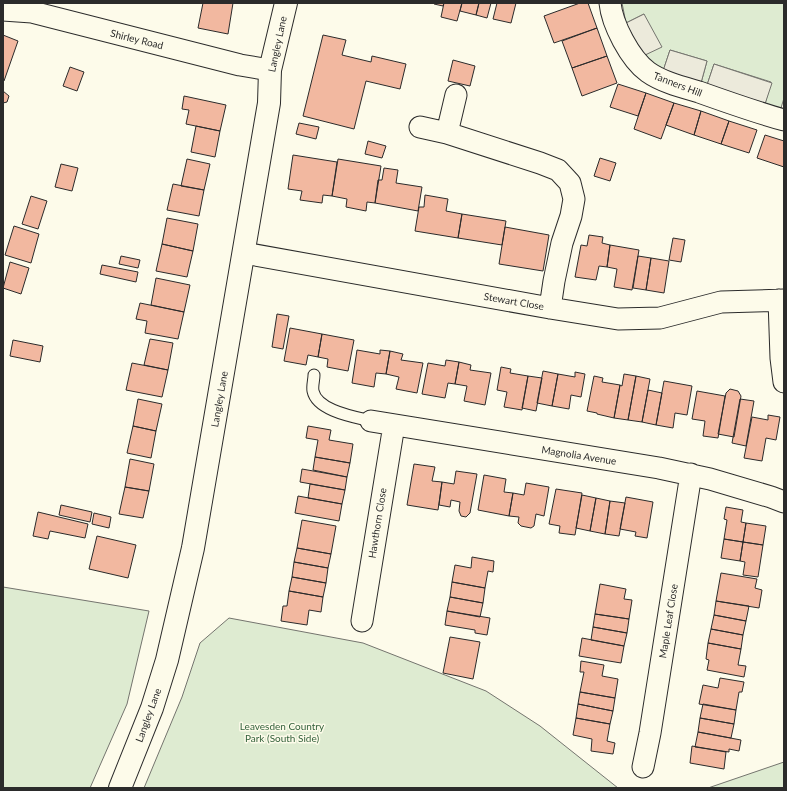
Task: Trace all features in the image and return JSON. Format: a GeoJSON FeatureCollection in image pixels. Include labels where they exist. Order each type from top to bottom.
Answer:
{"type":"FeatureCollection","features":[{"type":"Feature","properties":{"kind":"street","name":"Langley Lane"},"geometry":{"type":"LineString","coordinates":[[120,788],[152,708],[167,660],[193,548],[269,103],[270,70],[286,3]]}},
{"type":"Feature","properties":{"kind":"street","name":"Tanners Hill"},"geometry":{"type":"LineString","coordinates":[[610,3],[615,25],[632,56],[647,72],[670,82],[784,120]]}},
{"type":"Feature","properties":{"kind":"street","name":"Shirley Road"},"geometry":{"type":"LineString","coordinates":[[3,10],[32,8],[240,64],[270,70]]}},
{"type":"Feature","properties":{"kind":"street"},"geometry":{"type":"LineString","coordinates":[[447,133],[456,95]]}},
{"type":"Feature","properties":{"kind":"street"},"geometry":{"type":"LineString","coordinates":[[420,127],[447,133],[540,163],[558,170],[570,183],[574,199],[571,216],[562,243],[550,308]]}},
{"type":"Feature","properties":{"kind":"street","name":"Stewart Close"},"geometry":{"type":"LineString","coordinates":[[244,253],[550,308],[618,318],[660,318],[721,302],[782,300]]}},
{"type":"Feature","properties":{"kind":"street"},"geometry":{"type":"LineString","coordinates":[[782,300],[781,358],[784,378]]}},
{"type":"Feature","properties":{"kind":"street","name":"Magnolia Avenue"},"geometry":{"type":"LineString","coordinates":[[371,421],[691,474],[771,496],[784,502]]}},
{"type":"Feature","properties":{"kind":"street","name":"Hawthorn Close"},"geometry":{"type":"LineString","coordinates":[[362,621],[394,425]]}},
{"type":"Feature","properties":{"kind":"street","name":"Maple Leaf Close"},"geometry":{"type":"LineString","coordinates":[[643,767],[650,733],[691,474]]}},
{"type":"Feature","properties":{"kind":"lane"},"geometry":{"type":"LineString","coordinates":[[314,375],[313,391],[317,399],[326,406],[343,414],[371,421]]}},
{"type":"Feature","properties":{"kind":"green space"},"geometry":{"type":"Polygon","coordinates":[[[622,3],[784,3],[784,98],[781,108],[765,104],[771,82],[714,64],[707,85],[701,83],[707,61],[670,50],[663,71],[643,56],[644,14],[626,23],[622,3]]]}},
{"type":"Feature","properties":{"kind":"green space"},"geometry":{"type":"Polygon","coordinates":[[[3,587],[149,611],[127,704],[90,788],[3,788],[3,587]]]}},
{"type":"Feature","properties":{"kind":"green space","name":"Leavesden Country Park (South Side)"},"geometry":{"type":"Polygon","coordinates":[[[229,618],[363,643],[486,691],[540,726],[618,788],[144,788],[182,697],[200,643],[229,618]]]}},
{"type":"Feature","properties":{"kind":"green space"},"geometry":{"type":"Polygon","coordinates":[[[784,762],[784,788],[708,788],[784,762]]]}},
{"type":"Feature","properties":{"kind":"shaded area"},"geometry":{"type":"Polygon","coordinates":[[[644,14],[662,47],[643,56],[626,23],[644,14]]]}},
{"type":"Feature","properties":{"kind":"shaded area"},"geometry":{"type":"Polygon","coordinates":[[[670,50],[707,61],[701,83],[663,71],[670,50]]]}},
{"type":"Feature","properties":{"kind":"shaded area"},"geometry":{"type":"Polygon","coordinates":[[[714,64],[772,83],[765,104],[707,85],[714,64]]]}},
{"type":"Feature","properties":{"kind":"building"},"geometry":{"type":"Polygon","coordinates":[[[203,3],[233,3],[228,34],[198,28],[203,3]]]}},
{"type":"Feature","properties":{"kind":"building"},"geometry":{"type":"Polygon","coordinates":[[[444,3],[443,6],[434,4],[444,3]]]}},
{"type":"Feature","properties":{"kind":"building"},"geometry":{"type":"Polygon","coordinates":[[[444,3],[462,3],[457,21],[441,17],[444,3]]]}},
{"type":"Feature","properties":{"kind":"building"},"geometry":{"type":"Polygon","coordinates":[[[462,3],[479,3],[476,15],[460,11],[462,3]]]}},
{"type":"Feature","properties":{"kind":"building"},"geometry":{"type":"Polygon","coordinates":[[[479,3],[491,3],[487,18],[476,15],[479,3]]]}},
{"type":"Feature","properties":{"kind":"building"},"geometry":{"type":"Polygon","coordinates":[[[497,3],[516,3],[511,23],[493,19],[497,3]]]}},
{"type":"Feature","properties":{"kind":"building"},"geometry":{"type":"Polygon","coordinates":[[[580,3],[588,3],[597,28],[554,43],[544,16],[580,3]]]}},
{"type":"Feature","properties":{"kind":"building"},"geometry":{"type":"Polygon","coordinates":[[[597,28],[607,56],[572,68],[562,41],[597,28]]]}},
{"type":"Feature","properties":{"kind":"building"},"geometry":{"type":"Polygon","coordinates":[[[3,35],[18,41],[4,81],[3,80],[3,35]]]}},
{"type":"Feature","properties":{"kind":"building"},"geometry":{"type":"Polygon","coordinates":[[[323,35],[346,40],[342,55],[371,62],[372,56],[406,64],[400,89],[366,81],[354,129],[303,116],[323,35]]]}},
{"type":"Feature","properties":{"kind":"building"},"geometry":{"type":"Polygon","coordinates":[[[607,56],[617,83],[582,96],[572,68],[607,56]]]}},
{"type":"Feature","properties":{"kind":"building"},"geometry":{"type":"Polygon","coordinates":[[[453,60],[475,66],[470,86],[448,81],[453,60]]]}},
{"type":"Feature","properties":{"kind":"building"},"geometry":{"type":"Polygon","coordinates":[[[70,67],[84,72],[77,91],[63,86],[70,67]]]}},
{"type":"Feature","properties":{"kind":"building"},"geometry":{"type":"Polygon","coordinates":[[[618,84],[646,93],[638,116],[610,107],[618,84]]]}},
{"type":"Feature","properties":{"kind":"building"},"geometry":{"type":"Polygon","coordinates":[[[3,91],[9,96],[7,102],[3,103],[3,91]]]}},
{"type":"Feature","properties":{"kind":"building"},"geometry":{"type":"Polygon","coordinates":[[[646,93],[674,103],[661,139],[634,129],[646,93]]]}},
{"type":"Feature","properties":{"kind":"building"},"geometry":{"type":"Polygon","coordinates":[[[184,96],[226,105],[220,131],[186,124],[189,110],[182,109],[184,96]]]}},
{"type":"Feature","properties":{"kind":"building"},"geometry":{"type":"Polygon","coordinates":[[[674,103],[701,111],[694,135],[666,125],[674,103]]]}},
{"type":"Feature","properties":{"kind":"building"},"geometry":{"type":"Polygon","coordinates":[[[701,111],[729,121],[721,144],[694,135],[701,111]]]}},
{"type":"Feature","properties":{"kind":"building"},"geometry":{"type":"Polygon","coordinates":[[[729,121],[757,130],[749,153],[721,144],[729,121]]]}},
{"type":"Feature","properties":{"kind":"building"},"geometry":{"type":"Polygon","coordinates":[[[299,123],[319,127],[316,139],[296,134],[299,123]]]}},
{"type":"Feature","properties":{"kind":"building"},"geometry":{"type":"Polygon","coordinates":[[[196,126],[220,131],[215,157],[191,152],[196,126]]]}},
{"type":"Feature","properties":{"kind":"building"},"geometry":{"type":"Polygon","coordinates":[[[765,135],[784,141],[784,167],[757,158],[765,135]]]}},
{"type":"Feature","properties":{"kind":"building"},"geometry":{"type":"Polygon","coordinates":[[[368,141],[386,146],[382,158],[365,154],[368,141]]]}},
{"type":"Feature","properties":{"kind":"building"},"geometry":{"type":"Polygon","coordinates":[[[293,155],[337,162],[332,196],[323,195],[322,203],[300,200],[302,191],[288,189],[293,155]]]}},
{"type":"Feature","properties":{"kind":"building"},"geometry":{"type":"Polygon","coordinates":[[[600,158],[616,163],[610,181],[594,176],[600,158]]]}},
{"type":"Feature","properties":{"kind":"building"},"geometry":{"type":"Polygon","coordinates":[[[187,159],[210,164],[204,190],[181,186],[187,159]]]}},
{"type":"Feature","properties":{"kind":"building"},"geometry":{"type":"Polygon","coordinates":[[[338,159],[381,166],[375,203],[367,202],[366,211],[346,207],[347,199],[332,196],[338,159]]]}},
{"type":"Feature","properties":{"kind":"building"},"geometry":{"type":"Polygon","coordinates":[[[61,164],[78,168],[72,191],[55,187],[61,164]]]}},
{"type":"Feature","properties":{"kind":"building"},"geometry":{"type":"Polygon","coordinates":[[[384,168],[398,170],[396,183],[422,187],[418,211],[375,203],[378,180],[382,180],[384,168]]]}},
{"type":"Feature","properties":{"kind":"building"},"geometry":{"type":"Polygon","coordinates":[[[173,184],[204,190],[199,216],[167,210],[173,184]]]}},
{"type":"Feature","properties":{"kind":"building"},"geometry":{"type":"Polygon","coordinates":[[[425,195],[448,199],[446,211],[462,214],[458,238],[415,231],[419,207],[424,207],[425,195]]]}},
{"type":"Feature","properties":{"kind":"building"},"geometry":{"type":"Polygon","coordinates":[[[31,196],[47,201],[38,229],[22,224],[31,196]]]}},
{"type":"Feature","properties":{"kind":"building"},"geometry":{"type":"Polygon","coordinates":[[[462,214],[506,221],[502,245],[458,238],[462,214]]]}},
{"type":"Feature","properties":{"kind":"building"},"geometry":{"type":"Polygon","coordinates":[[[167,218],[198,224],[193,251],[162,244],[167,218]]]}},
{"type":"Feature","properties":{"kind":"building"},"geometry":{"type":"Polygon","coordinates":[[[14,226],[39,234],[31,263],[5,255],[14,226]]]}},
{"type":"Feature","properties":{"kind":"building"},"geometry":{"type":"Polygon","coordinates":[[[505,227],[549,235],[543,271],[499,264],[505,227]]]}},
{"type":"Feature","properties":{"kind":"building"},"geometry":{"type":"Polygon","coordinates":[[[589,235],[603,237],[602,243],[610,245],[607,267],[599,266],[596,280],[575,277],[581,245],[587,246],[589,235]]]}},
{"type":"Feature","properties":{"kind":"building"},"geometry":{"type":"Polygon","coordinates":[[[673,238],[685,240],[681,262],[669,260],[673,238]]]}},
{"type":"Feature","properties":{"kind":"building"},"geometry":{"type":"Polygon","coordinates":[[[162,244],[193,251],[187,277],[156,271],[162,244]]]}},
{"type":"Feature","properties":{"kind":"building"},"geometry":{"type":"Polygon","coordinates":[[[610,245],[639,250],[632,290],[614,287],[617,269],[607,267],[610,245]]]}},
{"type":"Feature","properties":{"kind":"building"},"geometry":{"type":"Polygon","coordinates":[[[121,256],[140,260],[138,268],[119,264],[121,256]]]}},
{"type":"Feature","properties":{"kind":"building"},"geometry":{"type":"Polygon","coordinates":[[[638,256],[651,258],[646,290],[633,288],[638,256]]]}},
{"type":"Feature","properties":{"kind":"building"},"geometry":{"type":"Polygon","coordinates":[[[651,258],[669,261],[664,293],[646,290],[651,258]]]}},
{"type":"Feature","properties":{"kind":"building"},"geometry":{"type":"Polygon","coordinates":[[[10,262],[29,268],[21,294],[3,288],[10,262]]]}},
{"type":"Feature","properties":{"kind":"building"},"geometry":{"type":"Polygon","coordinates":[[[102,265],[138,272],[136,282],[100,274],[102,265]]]}},
{"type":"Feature","properties":{"kind":"building"},"geometry":{"type":"Polygon","coordinates":[[[156,278],[190,285],[184,312],[151,305],[156,278]]]}},
{"type":"Feature","properties":{"kind":"building"},"geometry":{"type":"Polygon","coordinates":[[[140,303],[184,312],[178,339],[145,333],[147,321],[136,319],[140,303]]]}},
{"type":"Feature","properties":{"kind":"building"},"geometry":{"type":"Polygon","coordinates":[[[277,314],[289,316],[283,349],[272,347],[277,314]]]}},
{"type":"Feature","properties":{"kind":"building"},"geometry":{"type":"Polygon","coordinates":[[[290,328],[322,334],[318,357],[308,355],[306,365],[284,361],[290,328]]]}},
{"type":"Feature","properties":{"kind":"building"},"geometry":{"type":"Polygon","coordinates":[[[322,334],[354,340],[348,371],[327,367],[328,359],[318,357],[322,334]]]}},
{"type":"Feature","properties":{"kind":"building"},"geometry":{"type":"Polygon","coordinates":[[[150,339],[173,343],[168,370],[144,365],[150,339]]]}},
{"type":"Feature","properties":{"kind":"building"},"geometry":{"type":"Polygon","coordinates":[[[13,340],[43,346],[40,362],[10,356],[13,340]]]}},
{"type":"Feature","properties":{"kind":"building"},"geometry":{"type":"Polygon","coordinates":[[[357,350],[380,354],[380,350],[390,351],[386,374],[376,373],[374,387],[352,383],[357,350]]]}},
{"type":"Feature","properties":{"kind":"building"},"geometry":{"type":"Polygon","coordinates":[[[390,351],[403,354],[401,360],[423,363],[417,393],[396,389],[399,377],[386,374],[390,351]]]}},
{"type":"Feature","properties":{"kind":"building"},"geometry":{"type":"Polygon","coordinates":[[[446,360],[459,362],[455,384],[448,383],[445,398],[422,394],[428,363],[445,366],[446,360]]]}},
{"type":"Feature","properties":{"kind":"building"},"geometry":{"type":"Polygon","coordinates":[[[459,362],[471,365],[470,370],[491,373],[485,405],[464,401],[467,386],[455,384],[459,362]]]}},
{"type":"Feature","properties":{"kind":"building"},"geometry":{"type":"Polygon","coordinates":[[[132,363],[168,370],[162,397],[126,390],[132,363]]]}},
{"type":"Feature","properties":{"kind":"building"},"geometry":{"type":"Polygon","coordinates":[[[501,367],[511,369],[510,373],[528,376],[522,410],[504,407],[507,392],[497,390],[501,367]]]}},
{"type":"Feature","properties":{"kind":"building"},"geometry":{"type":"Polygon","coordinates":[[[543,371],[558,374],[552,406],[537,403],[543,371]]]}},
{"type":"Feature","properties":{"kind":"building"},"geometry":{"type":"Polygon","coordinates":[[[575,372],[585,374],[581,397],[571,395],[569,409],[552,406],[558,374],[575,377],[575,372]]]}},
{"type":"Feature","properties":{"kind":"building"},"geometry":{"type":"Polygon","coordinates":[[[624,374],[636,376],[628,420],[614,418],[620,385],[622,386],[624,374]]]}},
{"type":"Feature","properties":{"kind":"building"},"geometry":{"type":"Polygon","coordinates":[[[528,376],[542,378],[536,411],[522,408],[528,376]]]}},
{"type":"Feature","properties":{"kind":"building"},"geometry":{"type":"Polygon","coordinates":[[[594,376],[603,378],[602,382],[620,385],[614,418],[587,411],[594,376]]]}},
{"type":"Feature","properties":{"kind":"building"},"geometry":{"type":"Polygon","coordinates":[[[636,376],[650,379],[642,422],[628,420],[636,376]]]}},
{"type":"Feature","properties":{"kind":"building"},"geometry":{"type":"Polygon","coordinates":[[[664,381],[692,386],[687,415],[675,413],[673,428],[656,425],[664,381]]]}},
{"type":"Feature","properties":{"kind":"building"},"geometry":{"type":"Polygon","coordinates":[[[730,389],[738,391],[741,396],[734,437],[718,434],[726,393],[730,389]]]}},
{"type":"Feature","properties":{"kind":"building"},"geometry":{"type":"Polygon","coordinates":[[[648,390],[662,393],[656,425],[642,422],[648,390]]]}},
{"type":"Feature","properties":{"kind":"building"},"geometry":{"type":"Polygon","coordinates":[[[697,391],[725,396],[718,438],[703,436],[705,421],[692,419],[697,391]]]}},
{"type":"Feature","properties":{"kind":"building"},"geometry":{"type":"Polygon","coordinates":[[[138,399],[162,404],[156,431],[133,426],[138,399]]]}},
{"type":"Feature","properties":{"kind":"building"},"geometry":{"type":"Polygon","coordinates":[[[740,399],[754,401],[746,446],[732,443],[740,399]]]}},
{"type":"Feature","properties":{"kind":"building"},"geometry":{"type":"Polygon","coordinates":[[[768,415],[780,417],[776,440],[766,438],[762,461],[744,458],[752,417],[768,420],[768,415]]]}},
{"type":"Feature","properties":{"kind":"building"},"geometry":{"type":"Polygon","coordinates":[[[133,426],[156,431],[151,458],[127,453],[133,426]]]}},
{"type":"Feature","properties":{"kind":"building"},"geometry":{"type":"Polygon","coordinates":[[[308,426],[331,430],[329,440],[353,444],[350,463],[315,457],[318,440],[306,438],[308,426]]]}},
{"type":"Feature","properties":{"kind":"building"},"geometry":{"type":"Polygon","coordinates":[[[315,457],[350,463],[347,477],[313,470],[315,457]]]}},
{"type":"Feature","properties":{"kind":"building"},"geometry":{"type":"Polygon","coordinates":[[[130,459],[154,464],[149,491],[125,487],[130,459]]]}},
{"type":"Feature","properties":{"kind":"building"},"geometry":{"type":"Polygon","coordinates":[[[414,464],[435,467],[432,481],[442,482],[438,510],[407,505],[414,464]]]}},
{"type":"Feature","properties":{"kind":"building"},"geometry":{"type":"Polygon","coordinates":[[[302,469],[347,477],[345,490],[300,482],[302,469]]]}},
{"type":"Feature","properties":{"kind":"building"},"geometry":{"type":"Polygon","coordinates":[[[456,471],[477,474],[470,513],[466,517],[461,516],[459,511],[460,502],[451,500],[450,507],[439,505],[442,482],[454,484],[456,471]]]}},
{"type":"Feature","properties":{"kind":"building"},"geometry":{"type":"Polygon","coordinates":[[[484,475],[506,479],[504,492],[513,493],[509,516],[478,510],[484,475]]]}},
{"type":"Feature","properties":{"kind":"building"},"geometry":{"type":"Polygon","coordinates":[[[526,483],[549,487],[544,516],[536,514],[534,526],[531,528],[521,526],[518,523],[519,517],[509,516],[513,493],[524,495],[526,483]]]}},
{"type":"Feature","properties":{"kind":"building"},"geometry":{"type":"Polygon","coordinates":[[[310,484],[345,490],[342,504],[308,498],[310,484]]]}},
{"type":"Feature","properties":{"kind":"building"},"geometry":{"type":"Polygon","coordinates":[[[125,487],[149,491],[143,518],[119,514],[125,487]]]}},
{"type":"Feature","properties":{"kind":"building"},"geometry":{"type":"Polygon","coordinates":[[[556,489],[582,493],[575,535],[559,533],[560,526],[549,524],[556,489]]]}},
{"type":"Feature","properties":{"kind":"building"},"geometry":{"type":"Polygon","coordinates":[[[582,495],[596,498],[590,531],[576,528],[582,495]]]}},
{"type":"Feature","properties":{"kind":"building"},"geometry":{"type":"Polygon","coordinates":[[[298,496],[342,504],[339,521],[295,513],[298,496]]]}},
{"type":"Feature","properties":{"kind":"building"},"geometry":{"type":"Polygon","coordinates":[[[626,497],[653,502],[647,538],[635,536],[636,532],[620,529],[626,497]]]}},
{"type":"Feature","properties":{"kind":"building"},"geometry":{"type":"Polygon","coordinates":[[[596,498],[610,501],[605,534],[590,531],[596,498]]]}},
{"type":"Feature","properties":{"kind":"building"},"geometry":{"type":"Polygon","coordinates":[[[610,501],[625,503],[619,536],[605,534],[610,501]]]}},
{"type":"Feature","properties":{"kind":"building"},"geometry":{"type":"Polygon","coordinates":[[[61,505],[92,512],[90,522],[59,515],[61,505]]]}},
{"type":"Feature","properties":{"kind":"building"},"geometry":{"type":"Polygon","coordinates":[[[726,507],[743,510],[741,522],[746,523],[743,542],[724,539],[727,520],[724,519],[726,507]]]}},
{"type":"Feature","properties":{"kind":"building"},"geometry":{"type":"Polygon","coordinates":[[[38,512],[88,524],[85,538],[50,531],[48,539],[33,536],[38,512]]]}},
{"type":"Feature","properties":{"kind":"building"},"geometry":{"type":"Polygon","coordinates":[[[94,513],[111,517],[109,528],[92,524],[94,513]]]}},
{"type":"Feature","properties":{"kind":"building"},"geometry":{"type":"Polygon","coordinates":[[[302,520],[336,526],[331,554],[297,548],[302,520]]]}},
{"type":"Feature","properties":{"kind":"building"},"geometry":{"type":"Polygon","coordinates":[[[746,523],[766,526],[763,545],[743,542],[746,523]]]}},
{"type":"Feature","properties":{"kind":"building"},"geometry":{"type":"Polygon","coordinates":[[[97,536],[136,545],[128,578],[89,569],[97,536]]]}},
{"type":"Feature","properties":{"kind":"building"},"geometry":{"type":"Polygon","coordinates":[[[724,539],[743,542],[740,561],[721,558],[724,539]]]}},
{"type":"Feature","properties":{"kind":"building"},"geometry":{"type":"Polygon","coordinates":[[[743,542],[763,545],[758,577],[743,575],[745,562],[740,561],[743,542]]]}},
{"type":"Feature","properties":{"kind":"building"},"geometry":{"type":"Polygon","coordinates":[[[297,548],[331,554],[328,568],[294,562],[297,548]]]}},
{"type":"Feature","properties":{"kind":"building"},"geometry":{"type":"Polygon","coordinates":[[[472,557],[494,561],[493,572],[488,571],[485,588],[452,582],[455,565],[471,568],[472,557]]]}},
{"type":"Feature","properties":{"kind":"building"},"geometry":{"type":"Polygon","coordinates":[[[294,562],[328,568],[326,583],[292,577],[294,562]]]}},
{"type":"Feature","properties":{"kind":"building"},"geometry":{"type":"Polygon","coordinates":[[[721,573],[757,579],[755,588],[762,590],[759,608],[716,601],[721,573]]]}},
{"type":"Feature","properties":{"kind":"building"},"geometry":{"type":"Polygon","coordinates":[[[292,577],[326,583],[323,597],[289,591],[292,577]]]}},
{"type":"Feature","properties":{"kind":"building"},"geometry":{"type":"Polygon","coordinates":[[[452,582],[485,588],[483,603],[450,597],[452,582]]]}},
{"type":"Feature","properties":{"kind":"building"},"geometry":{"type":"Polygon","coordinates":[[[600,584],[626,589],[624,599],[632,600],[629,619],[595,614],[600,584]]]}},
{"type":"Feature","properties":{"kind":"building"},"geometry":{"type":"Polygon","coordinates":[[[289,591],[323,597],[321,612],[309,610],[307,625],[281,621],[283,606],[287,606],[289,591]]]}},
{"type":"Feature","properties":{"kind":"building"},"geometry":{"type":"Polygon","coordinates":[[[450,597],[483,603],[480,617],[447,611],[450,597]]]}},
{"type":"Feature","properties":{"kind":"building"},"geometry":{"type":"Polygon","coordinates":[[[716,601],[749,606],[746,621],[714,615],[716,601]]]}},
{"type":"Feature","properties":{"kind":"building"},"geometry":{"type":"Polygon","coordinates":[[[447,611],[490,618],[487,635],[475,633],[475,630],[445,625],[447,611]]]}},
{"type":"Feature","properties":{"kind":"building"},"geometry":{"type":"Polygon","coordinates":[[[595,614],[629,619],[627,633],[593,627],[595,614]]]}},
{"type":"Feature","properties":{"kind":"building"},"geometry":{"type":"Polygon","coordinates":[[[714,615],[746,621],[743,635],[711,629],[714,615]]]}},
{"type":"Feature","properties":{"kind":"building"},"geometry":{"type":"Polygon","coordinates":[[[593,627],[627,633],[624,646],[591,640],[593,627]]]}},
{"type":"Feature","properties":{"kind":"building"},"geometry":{"type":"Polygon","coordinates":[[[711,629],[743,635],[741,649],[708,643],[711,629]]]}},
{"type":"Feature","properties":{"kind":"building"},"geometry":{"type":"Polygon","coordinates":[[[450,637],[480,642],[473,679],[443,673],[450,637]]]}},
{"type":"Feature","properties":{"kind":"building"},"geometry":{"type":"Polygon","coordinates":[[[582,638],[624,646],[621,663],[579,656],[582,638]]]}},
{"type":"Feature","properties":{"kind":"building"},"geometry":{"type":"Polygon","coordinates":[[[708,643],[741,649],[738,665],[746,666],[744,677],[707,670],[709,660],[706,659],[708,643]]]}},
{"type":"Feature","properties":{"kind":"building"},"geometry":{"type":"Polygon","coordinates":[[[581,661],[604,665],[602,676],[618,679],[615,698],[580,692],[584,672],[580,672],[581,661]]]}},
{"type":"Feature","properties":{"kind":"building"},"geometry":{"type":"Polygon","coordinates":[[[720,678],[744,682],[742,692],[739,692],[736,710],[699,704],[703,685],[718,688],[720,678]]]}},
{"type":"Feature","properties":{"kind":"building"},"geometry":{"type":"Polygon","coordinates":[[[580,692],[615,698],[613,711],[578,704],[580,692]]]}},
{"type":"Feature","properties":{"kind":"building"},"geometry":{"type":"Polygon","coordinates":[[[578,704],[613,711],[610,724],[576,718],[578,704]]]}},
{"type":"Feature","properties":{"kind":"building"},"geometry":{"type":"Polygon","coordinates":[[[703,704],[736,710],[734,724],[700,718],[703,704]]]}},
{"type":"Feature","properties":{"kind":"building"},"geometry":{"type":"Polygon","coordinates":[[[576,718],[610,724],[607,741],[615,743],[613,754],[591,751],[592,739],[573,735],[576,718]]]}},
{"type":"Feature","properties":{"kind":"building"},"geometry":{"type":"Polygon","coordinates":[[[700,718],[734,724],[731,738],[698,732],[700,718]]]}},
{"type":"Feature","properties":{"kind":"building"},"geometry":{"type":"Polygon","coordinates":[[[698,732],[741,740],[739,751],[729,749],[729,752],[695,747],[698,732]]]}},
{"type":"Feature","properties":{"kind":"building"},"geometry":{"type":"Polygon","coordinates":[[[692,746],[726,752],[724,769],[690,763],[692,746]]]}}]}
